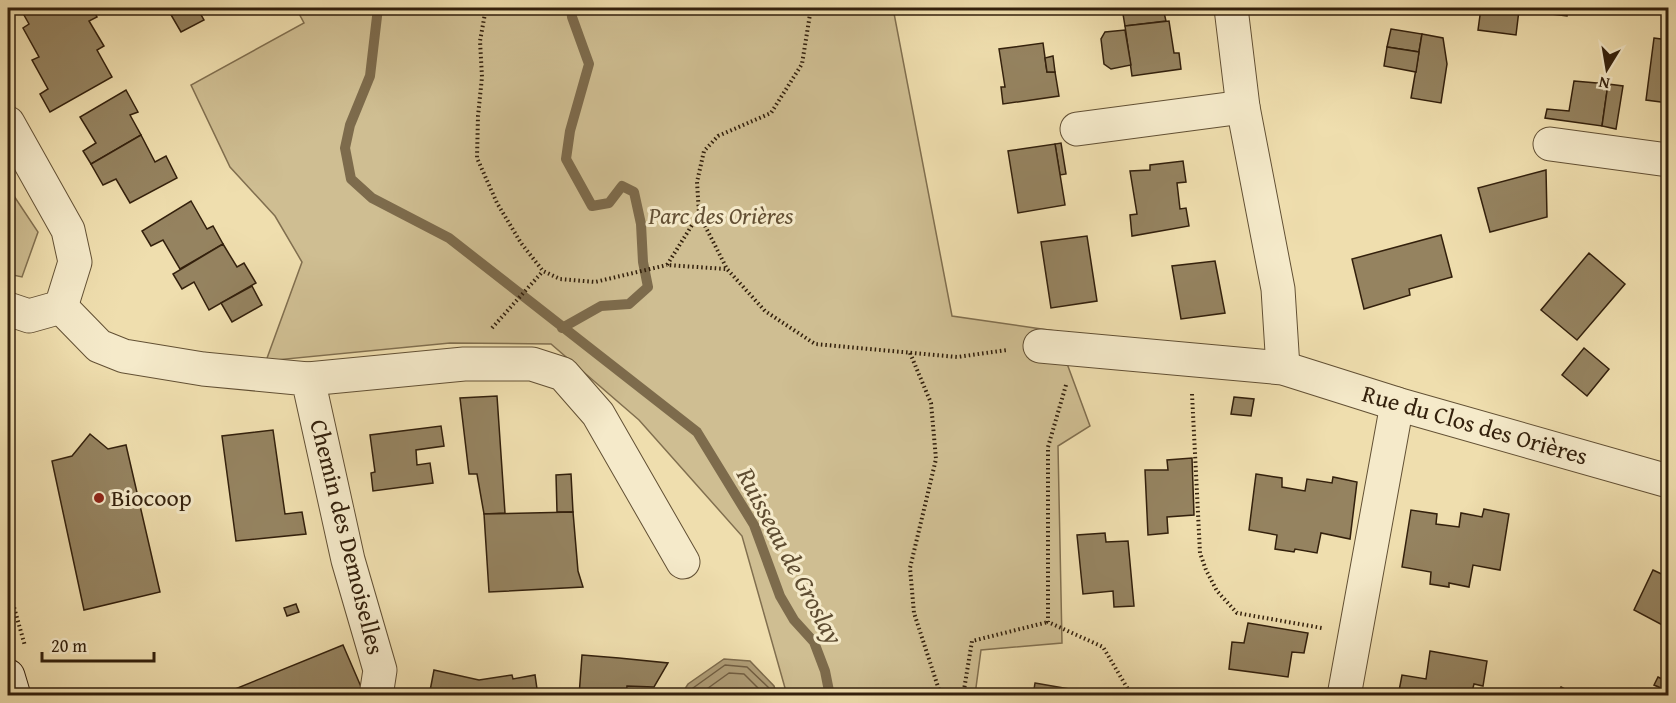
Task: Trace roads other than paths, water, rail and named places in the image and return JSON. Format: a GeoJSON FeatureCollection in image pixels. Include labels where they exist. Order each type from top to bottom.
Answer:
{"type":"FeatureCollection","features":[{"type":"Feature","properties":{"kind":"street"},"geometry":{"type":"LineString","coordinates":[[1231,8],[1243,107],[1278,289],[1283,368]]}},
{"type":"Feature","properties":{"kind":"street"},"geometry":{"type":"LineString","coordinates":[[1077,129],[1243,107]]}},
{"type":"Feature","properties":{"kind":"street"},"geometry":{"type":"LineString","coordinates":[[8,123],[68,230],[75,262],[61,307]]}},
{"type":"Feature","properties":{"kind":"street"},"geometry":{"type":"LineString","coordinates":[[1550,144],[1668,160]]}},
{"type":"Feature","properties":{"kind":"street"},"geometry":{"type":"LineString","coordinates":[[8,309],[29,316],[61,307]]}},
{"type":"Feature","properties":{"kind":"street"},"geometry":{"type":"LineString","coordinates":[[61,307],[99,346],[124,356],[203,369],[308,380],[464,364],[532,364],[563,374],[598,414],[683,562]]}},
{"type":"Feature","properties":{"kind":"street","name":"Rue du Clos des Orières"},"geometry":{"type":"LineString","coordinates":[[1040,346],[1283,368],[1397,404],[1668,481]]}},
{"type":"Feature","properties":{"kind":"street","name":"Chemin des Demoiselles"},"geometry":{"type":"LineString","coordinates":[[308,380],[348,560],[380,670],[376,696]]}},
{"type":"Feature","properties":{"kind":"street"},"geometry":{"type":"LineString","coordinates":[[1344,696],[1397,404]]}},
{"type":"Feature","properties":{"kind":"street"},"geometry":{"type":"LineString","coordinates":[[14,696],[17,664]]}},
{"type":"Feature","properties":{"kind":"water"},"geometry":{"type":"Polygon","coordinates":[[[724,659],[750,661],[774,686],[777,695],[681,695],[688,684],[724,659]]]}},
{"type":"Feature","properties":{"kind":"waterway","name":"Ruisseau de Groslay"},"geometry":{"type":"LineString","coordinates":[[378,8],[370,76],[350,125],[345,148],[351,179],[372,198],[449,238],[697,432],[754,525],[780,596],[794,620],[814,642],[825,671],[830,696]]}},
{"type":"Feature","properties":{"kind":"waterway","name":"Ruisseau de Groslay"},"geometry":{"type":"LineString","coordinates":[[562,328],[601,306],[629,304],[648,287],[643,262],[641,224],[634,192],[622,186],[609,203],[592,206],[566,159],[570,131],[589,64],[572,17],[571,8]]}},
{"type":"Feature","properties":{"kind":"place","name":"Biocoop"},"geometry":{"type":"Point","coordinates":[99,498]}},
{"type":"Feature","properties":{"kind":"park label","name":"Parc des Orières"},"geometry":{"type":"Point","coordinates":[721,216]}}]}
